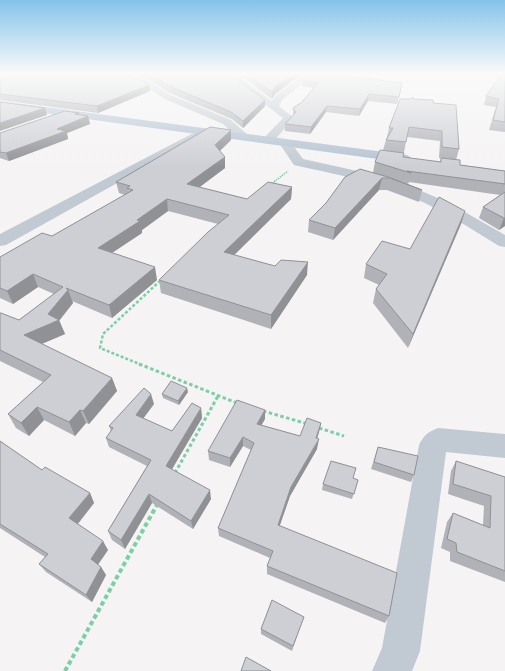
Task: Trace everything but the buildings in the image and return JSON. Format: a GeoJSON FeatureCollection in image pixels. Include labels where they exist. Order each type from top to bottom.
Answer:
{"type":"FeatureCollection","features":[{"type":"Feature","properties":{"kind":"main road"},"geometry":{"type":"LineString","coordinates":[[2,104],[419,161]]}},
{"type":"Feature","properties":{"kind":"street"},"geometry":{"type":"LineString","coordinates":[[185,104],[227,122],[243,136]]}},
{"type":"Feature","properties":{"kind":"street"},"geometry":{"type":"LineString","coordinates":[[268,140],[288,118],[269,104]]}},
{"type":"Feature","properties":{"kind":"street"},"geometry":{"type":"LineString","coordinates":[[44,121],[66,113]]}},
{"type":"Feature","properties":{"kind":"street"},"geometry":{"type":"LineString","coordinates":[[0,241],[203,131]]}},
{"type":"Feature","properties":{"kind":"street"},"geometry":{"type":"LineString","coordinates":[[285,143],[299,162],[336,169],[406,189],[455,213],[505,242]]}},
{"type":"Feature","properties":{"kind":"street"},"geometry":{"type":"LineString","coordinates":[[392,671],[401,651],[433,445],[438,440],[505,446]]}},
{"type":"Feature","properties":{"kind":"path"},"geometry":{"type":"LineString","coordinates":[[268,187],[299,162]]}},
{"type":"Feature","properties":{"kind":"path"},"geometry":{"type":"LineString","coordinates":[[167,274],[103,334],[100,348],[218,396],[240,403]]}},
{"type":"Feature","properties":{"kind":"path"},"geometry":{"type":"LineString","coordinates":[[171,480],[218,396]]}},
{"type":"Feature","properties":{"kind":"path"},"geometry":{"type":"LineString","coordinates":[[262,410],[344,436]]}},
{"type":"Feature","properties":{"kind":"path"},"geometry":{"type":"LineString","coordinates":[[65,671],[159,501]]}}]}
